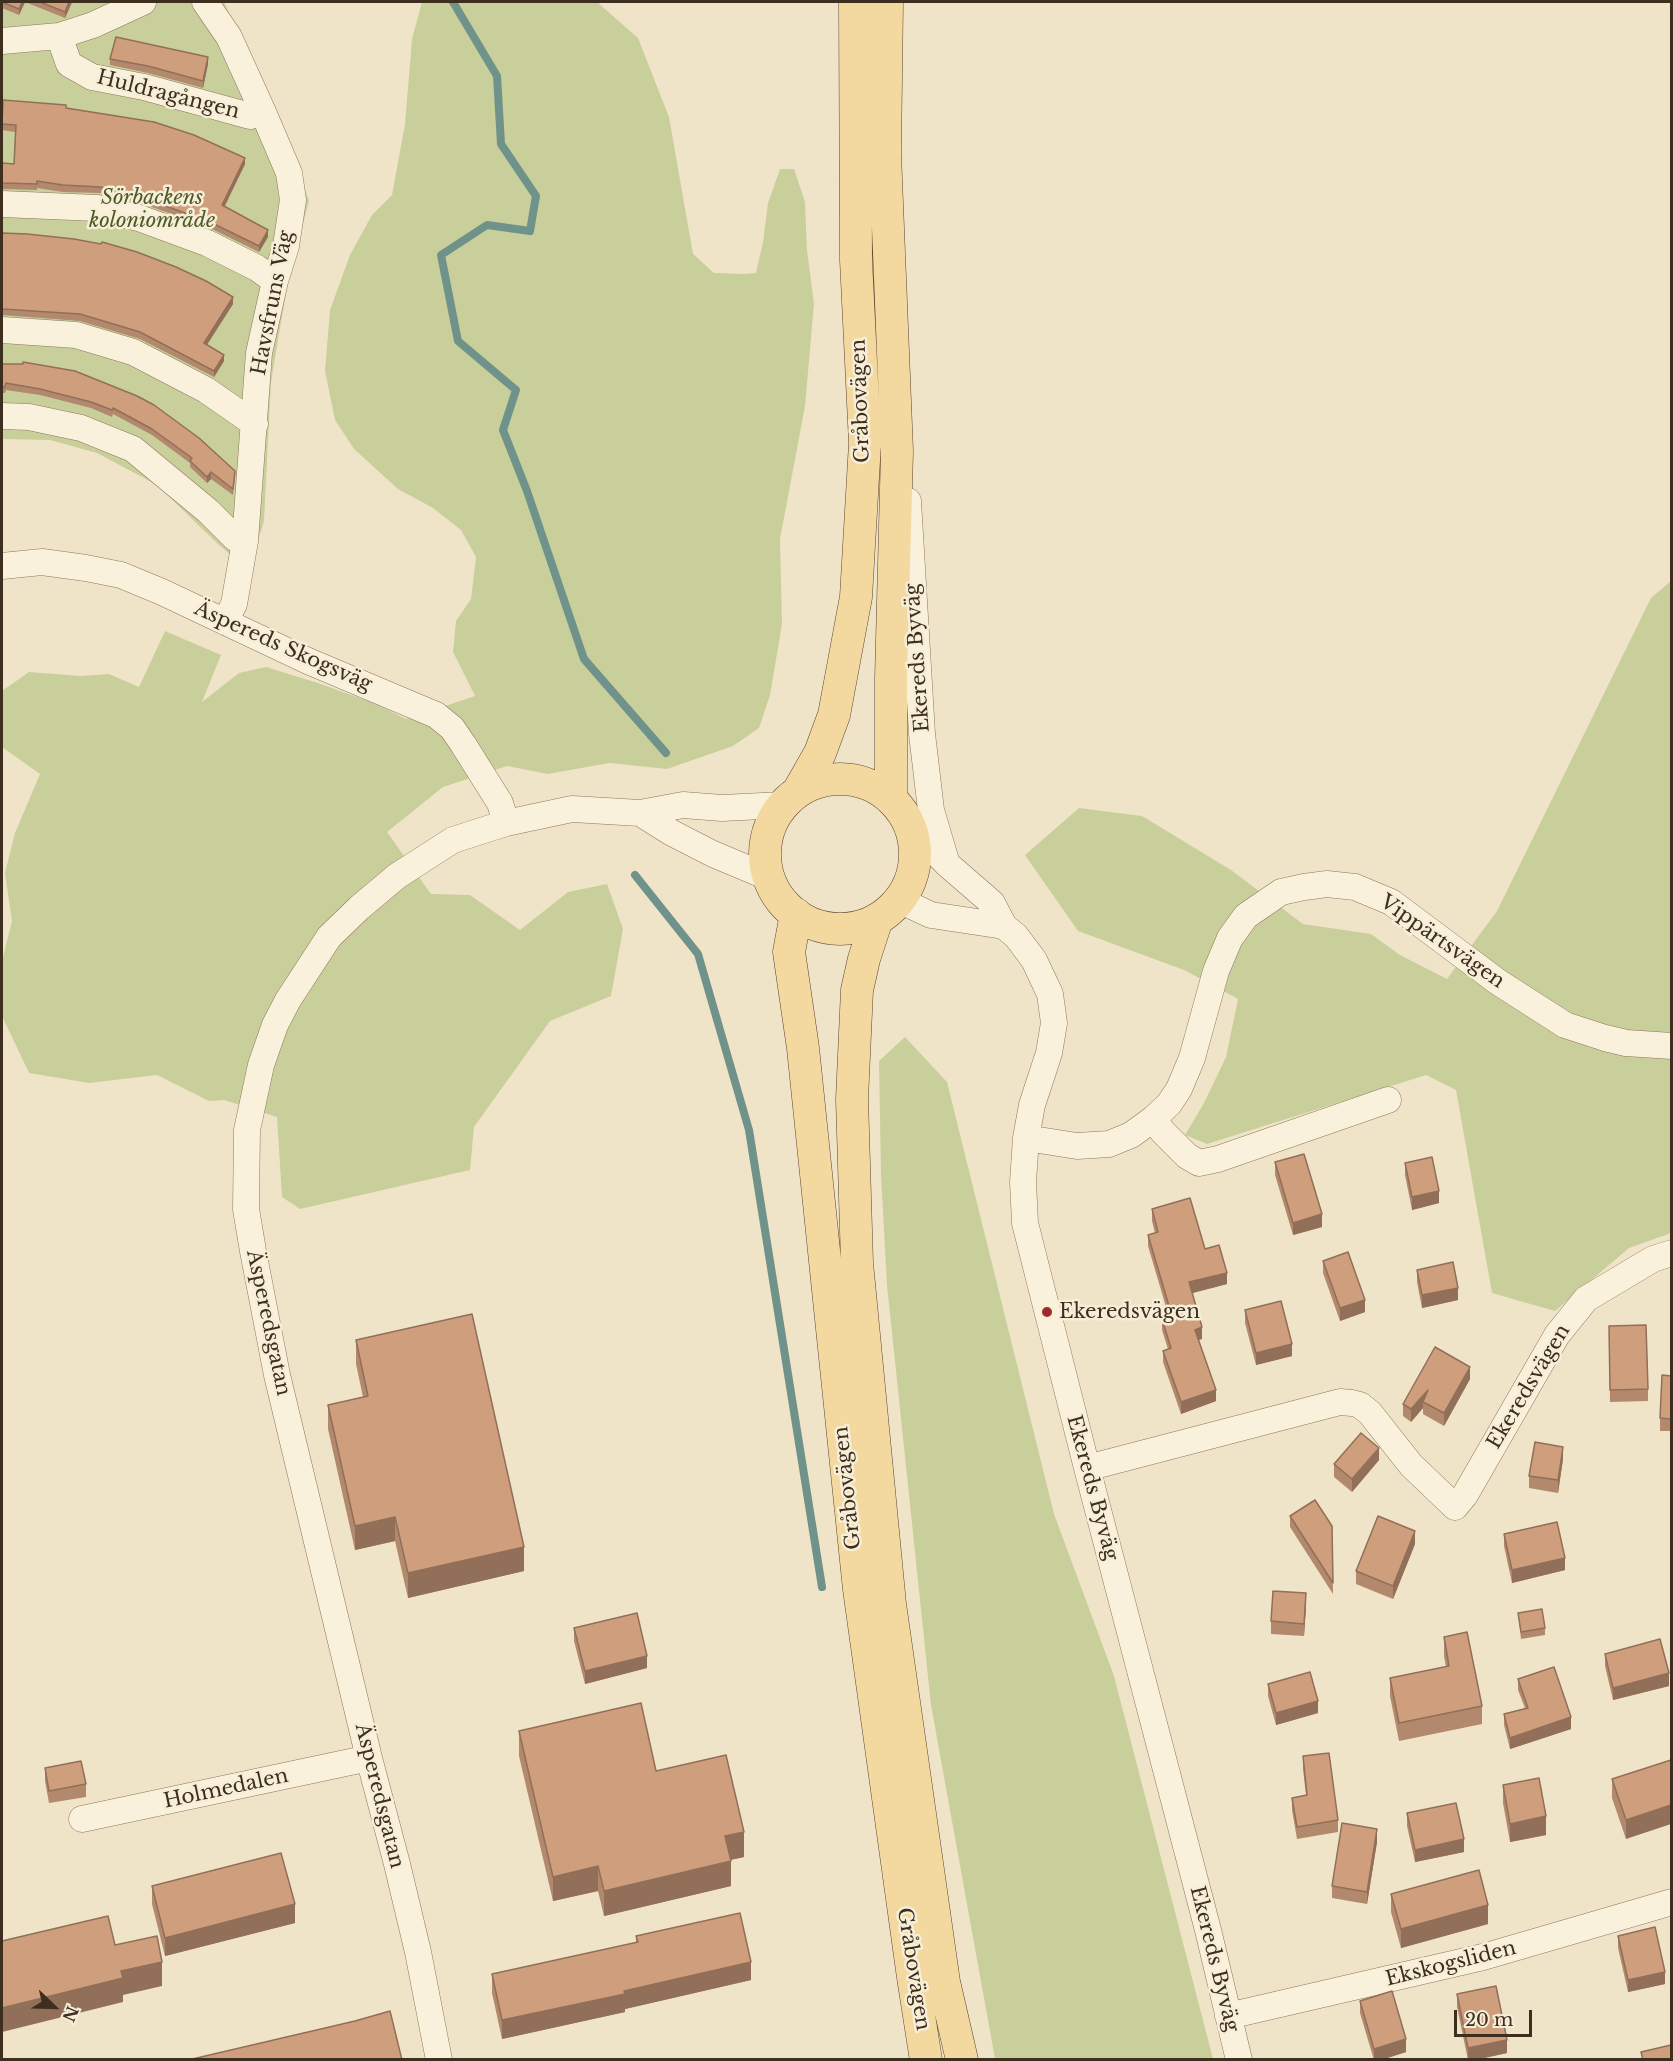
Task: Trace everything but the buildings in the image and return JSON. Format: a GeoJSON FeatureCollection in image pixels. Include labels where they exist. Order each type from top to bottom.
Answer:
{"type":"FeatureCollection","features":[{"type":"Feature","properties":{"kind":"main road","name":"Gråbovägen"},"geometry":{"type":"LineString","coordinates":[[791,798],[820,753],[834,715],[856,597],[865,442],[856,260],[855,2]]}},
{"type":"Feature","properties":{"kind":"main road","name":"Gråbovägen"},"geometry":{"type":"LineString","coordinates":[[887,2],[885,154],[897,451],[891,678],[891,798]]}},
{"type":"Feature","properties":{"kind":"main road"},"geometry":{"type":"LineString","coordinates":[[847,779],[863,782],[891,798],[910,827],[914,840],[914,865],[906,889],[888,910],[863,925],[835,929],[821,927],[796,914],[779,898],[768,877],[765,858],[766,839],[773,821],[791,798],[822,781],[847,779]]}},
{"type":"Feature","properties":{"kind":"main road","name":"Gråbovägen"},"geometry":{"type":"LineString","coordinates":[[888,910],[864,959],[857,990],[852,1099],[857,1263],[890,1604],[944,1982],[962,2060]]}},
{"type":"Feature","properties":{"kind":"main road","name":"Gråbovägen"},"geometry":{"type":"LineString","coordinates":[[796,914],[789,952],[803,1048],[859,1589],[926,2060]]}},
{"type":"Feature","properties":{"kind":"street"},"geometry":{"type":"LineString","coordinates":[[2,41],[59,36],[93,25],[143,2]]}},
{"type":"Feature","properties":{"kind":"street","name":"Havsfruns Väg"},"geometry":{"type":"LineString","coordinates":[[205,2],[229,37],[289,173],[293,200],[286,246],[274,281],[260,353],[245,541],[234,604],[225,622]]}},
{"type":"Feature","properties":{"kind":"street","name":"Huldragången"},"geometry":{"type":"LineString","coordinates":[[59,36],[69,64],[92,77],[144,87],[250,116],[262,112]]}},
{"type":"Feature","properties":{"kind":"street"},"geometry":{"type":"LineString","coordinates":[[2,204],[98,208],[139,218],[207,243],[257,268],[274,281]]}},
{"type":"Feature","properties":{"kind":"street"},"geometry":{"type":"LineString","coordinates":[[2,330],[76,335],[133,352],[206,390],[255,424]]}},
{"type":"Feature","properties":{"kind":"street"},"geometry":{"type":"LineString","coordinates":[[2,416],[29,417],[81,429],[133,449],[207,511],[235,538],[245,541]]}},
{"type":"Feature","properties":{"kind":"street","name":"Ekereds Byväg"},"geometry":{"type":"LineString","coordinates":[[897,451],[908,502],[922,734],[931,810],[947,864]]}},
{"type":"Feature","properties":{"kind":"street","name":"Äspereds Skogsväg"},"geometry":{"type":"LineString","coordinates":[[2,566],[42,562],[121,575],[308,661],[436,715],[452,728],[463,744],[500,803],[506,823]]}},
{"type":"Feature","properties":{"kind":"street","name":"Äsperedsgatan"},"geometry":{"type":"LineString","coordinates":[[439,2060],[400,1875],[369,1758],[277,1375],[253,1251],[246,1209],[248,1130],[261,1065],[275,1025],[288,1000],[329,937],[358,908],[398,876],[453,840],[506,823],[572,809],[639,813],[683,805],[722,808],[791,798]]}},
{"type":"Feature","properties":{"kind":"street","name":"Äsperedsgatan"},"geometry":{"type":"LineString","coordinates":[[639,813],[703,849],[768,877]]}},
{"type":"Feature","properties":{"kind":"street","name":"Ekereds Byväg"},"geometry":{"type":"LineString","coordinates":[[910,827],[947,864],[992,903],[1004,926],[1027,949],[1050,994],[1054,1023],[1049,1053],[1032,1105],[1026,1138],[1023,1182],[1025,1223],[1208,1930],[1239,2060]]}},
{"type":"Feature","properties":{"kind":"street","name":"Vippärtsvägen"},"geometry":{"type":"LineString","coordinates":[[1026,1138],[1077,1146],[1109,1144],[1131,1135],[1154,1119],[1169,1104],[1179,1089],[1192,1058],[1216,971],[1230,938],[1246,915],[1281,892],[1327,884],[1355,887],[1391,902],[1498,982],[1565,1025],[1626,1043],[1671,1046]]}},
{"type":"Feature","properties":{"kind":"street"},"geometry":{"type":"LineString","coordinates":[[888,910],[1004,926]]}},
{"type":"Feature","properties":{"kind":"street"},"geometry":{"type":"LineString","coordinates":[[1154,1119],[1163,1132],[1187,1156],[1199,1163],[1218,1159],[1388,1100]]}},
{"type":"Feature","properties":{"kind":"street","name":"Ekeredsvägen"},"geometry":{"type":"LineString","coordinates":[[1087,1468],[1340,1402],[1352,1403],[1360,1405],[1370,1413],[1411,1465],[1455,1507],[1465,1494],[1557,1335],[1586,1299],[1653,1259],[1671,1253]]}},
{"type":"Feature","properties":{"kind":"street","name":"Holmedalen"},"geometry":{"type":"LineString","coordinates":[[82,1819],[369,1758]]}},
{"type":"Feature","properties":{"kind":"street","name":"Ekskogsliden"},"geometry":{"type":"LineString","coordinates":[[1228,2016],[1473,1959],[1671,1902]]}},
{"type":"Feature","properties":{"kind":"green space","name":"Sörbackens koloniområde"},"geometry":{"type":"Polygon","coordinates":[[[2,2],[224,2],[286,138],[309,201],[288,281],[271,382],[264,521],[249,570],[220,546],[157,485],[97,453],[50,440],[2,439],[2,2]]]}},
{"type":"Feature","properties":{"kind":"green space"},"geometry":{"type":"Polygon","coordinates":[[[422,2],[597,2],[638,38],[669,117],[693,254],[714,273],[756,273],[768,203],[780,169],[794,169],[805,202],[807,250],[814,304],[805,406],[780,539],[782,624],[770,695],[759,728],[733,746],[667,769],[609,763],[548,774],[507,766],[443,787],[387,832],[431,894],[470,895],[520,930],[568,892],[607,884],[623,929],[611,996],[550,1021],[474,1127],[470,1170],[300,1209],[282,1197],[277,1117],[224,1100],[209,1101],[157,1075],[89,1083],[29,1073],[2,1016],[2,961],[12,921],[5,873],[15,833],[40,774],[2,747],[2,691],[29,672],[81,676],[109,674],[139,687],[165,631],[221,655],[202,702],[239,673],[266,667],[376,704],[406,719],[475,696],[453,652],[456,621],[471,599],[476,557],[461,530],[433,508],[398,489],[354,449],[335,420],[325,371],[330,310],[350,255],[372,215],[392,195],[405,124],[412,39],[422,2]]]}},
{"type":"Feature","properties":{"kind":"green space"},"geometry":{"type":"Polygon","coordinates":[[[1671,581],[1671,1233],[1629,1248],[1555,1311],[1492,1293],[1456,1090],[1426,1075],[1207,1144],[1185,1135],[1204,1103],[1226,1057],[1238,999],[1184,970],[1078,931],[1025,855],[1079,808],[1142,816],[1231,870],[1303,924],[1371,934],[1400,955],[1447,979],[1497,911],[1651,598],[1671,581]]]}},
{"type":"Feature","properties":{"kind":"green space"},"geometry":{"type":"Polygon","coordinates":[[[905,1037],[947,1082],[1054,1514],[1114,1676],[1213,2059],[995,2059],[931,1705],[887,1285],[881,1175],[879,1061],[905,1037]]]}},
{"type":"Feature","properties":{"kind":"waterway"},"geometry":{"type":"LineString","coordinates":[[453,2],[497,76],[501,144],[536,196],[530,231],[487,225],[441,255],[458,341],[516,390],[503,430],[527,491],[584,659],[666,753]]}},
{"type":"Feature","properties":{"kind":"waterway"},"geometry":{"type":"LineString","coordinates":[[635,875],[698,954],[749,1130],[822,1587]]}},
{"type":"Feature","properties":{"kind":"place","name":"Ekeredsvägen"},"geometry":{"type":"Point","coordinates":[1047,1312]}}]}
